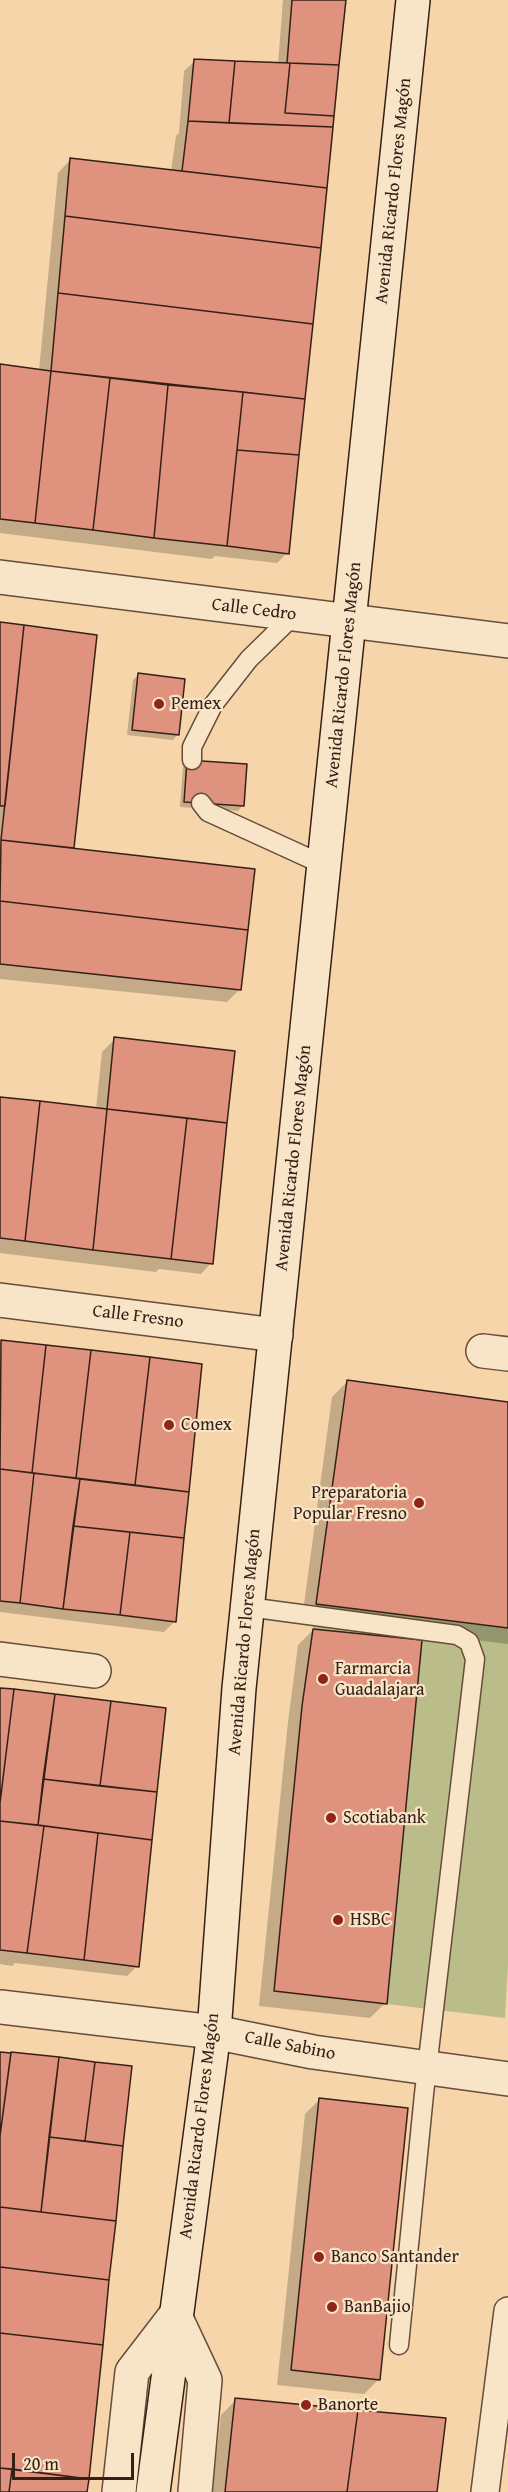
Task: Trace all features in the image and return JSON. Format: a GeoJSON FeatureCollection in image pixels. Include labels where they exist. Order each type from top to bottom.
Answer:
{"type":"FeatureCollection","features":[{"type":"Feature","properties":{"kind":"main road","name":"Avenida Ricardo Flores Magón"},"geometry":{"type":"LineString","coordinates":[[153,2492],[214,2032],[240,1688],[413,0]]}},
{"type":"Feature","properties":{"kind":"main road","name":"Calle Cedro"},"geometry":{"type":"LineString","coordinates":[[0,577],[508,641]]}},
{"type":"Feature","properties":{"kind":"main road","name":"Calle Fresno"},"geometry":{"type":"LineString","coordinates":[[0,1300],[276,1335]]}},
{"type":"Feature","properties":{"kind":"main road"},"geometry":{"type":"LineString","coordinates":[[0,1659],[94,1671]]}},
{"type":"Feature","properties":{"kind":"main road","name":"Calle Sabino"},"geometry":{"type":"LineString","coordinates":[[0,2007],[214,2032],[313,2052],[508,2079]]}},
{"type":"Feature","properties":{"kind":"main road","name":"Avenida Ricardo Flores Magón"},"geometry":{"type":"LineString","coordinates":[[119,2492],[132,2372],[175,2316]]}},
{"type":"Feature","properties":{"kind":"main road"},"geometry":{"type":"LineString","coordinates":[[175,2316],[205,2380],[195,2492]]}},
{"type":"Feature","properties":{"kind":"street"},"geometry":{"type":"LineString","coordinates":[[485,2492],[508,2312]]}},
{"type":"Feature","properties":{"kind":"lane"},"geometry":{"type":"LineString","coordinates":[[192,760],[192,747],[213,705],[249,659],[294,615]]}},
{"type":"Feature","properties":{"kind":"lane"},"geometry":{"type":"LineString","coordinates":[[201,803],[208,812],[324,865]]}},
{"type":"Feature","properties":{"kind":"lane"},"geometry":{"type":"LineString","coordinates":[[248,1607],[457,1635],[469,1642],[475,1659],[399,2345]]}},
{"type":"Feature","properties":{"kind":"green space"},"geometry":{"type":"Polygon","coordinates":[[[316,1604],[508,1628],[508,1964],[505,2018],[387,2004],[422,1640],[313,1629],[316,1604]]]}},
{"type":"Feature","properties":{"kind":"building"},"geometry":{"type":"Polygon","coordinates":[[[292,0],[346,0],[339,65],[287,63],[292,0]]]}},
{"type":"Feature","properties":{"kind":"building"},"geometry":{"type":"Polygon","coordinates":[[[194,59],[235,61],[229,123],[188,121],[194,59]]]}},
{"type":"Feature","properties":{"kind":"building"},"geometry":{"type":"Polygon","coordinates":[[[235,61],[290,63],[285,113],[334,116],[333,127],[229,123],[235,61]]]}},
{"type":"Feature","properties":{"kind":"building"},"geometry":{"type":"Polygon","coordinates":[[[290,63],[339,65],[334,116],[285,113],[290,63]]]}},
{"type":"Feature","properties":{"kind":"building"},"geometry":{"type":"Polygon","coordinates":[[[188,121],[333,127],[327,188],[182,171],[188,121]]]}},
{"type":"Feature","properties":{"kind":"building"},"geometry":{"type":"Polygon","coordinates":[[[70,158],[327,188],[321,248],[65,216],[70,158]]]}},
{"type":"Feature","properties":{"kind":"building"},"geometry":{"type":"Polygon","coordinates":[[[65,216],[321,248],[313,324],[58,293],[65,216]]]}},
{"type":"Feature","properties":{"kind":"building"},"geometry":{"type":"Polygon","coordinates":[[[58,293],[313,324],[305,399],[51,371],[58,293]]]}},
{"type":"Feature","properties":{"kind":"building"},"geometry":{"type":"Polygon","coordinates":[[[0,364],[51,371],[35,523],[0,519],[0,364]]]}},
{"type":"Feature","properties":{"kind":"building"},"geometry":{"type":"Polygon","coordinates":[[[51,371],[110,378],[93,530],[35,523],[51,371]]]}},
{"type":"Feature","properties":{"kind":"building"},"geometry":{"type":"Polygon","coordinates":[[[110,378],[168,385],[154,538],[93,530],[110,378]]]}},
{"type":"Feature","properties":{"kind":"building"},"geometry":{"type":"Polygon","coordinates":[[[168,385],[243,392],[227,546],[154,538],[168,385]]]}},
{"type":"Feature","properties":{"kind":"building"},"geometry":{"type":"Polygon","coordinates":[[[243,392],[305,399],[299,455],[237,450],[243,392]]]}},
{"type":"Feature","properties":{"kind":"building"},"geometry":{"type":"Polygon","coordinates":[[[237,450],[299,455],[289,554],[227,546],[237,450]]]}},
{"type":"Feature","properties":{"kind":"building"},"geometry":{"type":"Polygon","coordinates":[[[0,622],[24,625],[5,806],[0,806],[0,622]]]}},
{"type":"Feature","properties":{"kind":"building"},"geometry":{"type":"Polygon","coordinates":[[[24,625],[97,635],[74,848],[1,840],[24,625]]]}},
{"type":"Feature","properties":{"kind":"building","name":"Pemex"},"geometry":{"type":"Polygon","coordinates":[[[138,673],[185,679],[179,735],[132,730],[138,673]]]}},
{"type":"Feature","properties":{"kind":"building","name":"Pemex"},"geometry":{"type":"Polygon","coordinates":[[[187,760],[247,764],[244,806],[184,802],[187,760]]]}},
{"type":"Feature","properties":{"kind":"building"},"geometry":{"type":"Polygon","coordinates":[[[1,840],[255,869],[248,930],[0,901],[1,840]]]}},
{"type":"Feature","properties":{"kind":"building"},"geometry":{"type":"Polygon","coordinates":[[[0,901],[248,930],[241,990],[0,964],[0,901]]]}},
{"type":"Feature","properties":{"kind":"building"},"geometry":{"type":"Polygon","coordinates":[[[114,1037],[235,1051],[227,1123],[107,1109],[114,1037]]]}},
{"type":"Feature","properties":{"kind":"building"},"geometry":{"type":"Polygon","coordinates":[[[0,1097],[40,1101],[25,1241],[0,1238],[0,1097]]]}},
{"type":"Feature","properties":{"kind":"building"},"geometry":{"type":"Polygon","coordinates":[[[40,1101],[107,1109],[93,1250],[25,1241],[40,1101]]]}},
{"type":"Feature","properties":{"kind":"building"},"geometry":{"type":"Polygon","coordinates":[[[107,1109],[187,1118],[171,1259],[93,1250],[107,1109]]]}},
{"type":"Feature","properties":{"kind":"building"},"geometry":{"type":"Polygon","coordinates":[[[187,1118],[227,1123],[213,1264],[171,1259],[187,1118]]]}},
{"type":"Feature","properties":{"kind":"building"},"geometry":{"type":"Polygon","coordinates":[[[1,1340],[46,1345],[32,1473],[0,1469],[1,1340]]]}},
{"type":"Feature","properties":{"kind":"building"},"geometry":{"type":"Polygon","coordinates":[[[46,1345],[91,1350],[76,1478],[32,1473],[46,1345]]]}},
{"type":"Feature","properties":{"kind":"building"},"geometry":{"type":"Polygon","coordinates":[[[91,1350],[150,1357],[135,1485],[76,1478],[91,1350]]]}},
{"type":"Feature","properties":{"kind":"building","name":"Comex"},"geometry":{"type":"Polygon","coordinates":[[[150,1357],[202,1364],[189,1492],[135,1485],[150,1357]]]}},
{"type":"Feature","properties":{"kind":"building","name":"Preparatoria Popular Fresno"},"geometry":{"type":"Polygon","coordinates":[[[347,1380],[508,1402],[508,1628],[316,1604],[347,1380]]]}},
{"type":"Feature","properties":{"kind":"building"},"geometry":{"type":"Polygon","coordinates":[[[0,1469],[34,1473],[20,1603],[0,1601],[0,1469]]]}},
{"type":"Feature","properties":{"kind":"building"},"geometry":{"type":"Polygon","coordinates":[[[34,1473],[80,1479],[63,1609],[20,1603],[34,1473]]]}},
{"type":"Feature","properties":{"kind":"building"},"geometry":{"type":"Polygon","coordinates":[[[80,1479],[189,1492],[184,1538],[73,1526],[80,1479]]]}},
{"type":"Feature","properties":{"kind":"building"},"geometry":{"type":"Polygon","coordinates":[[[73,1526],[130,1532],[120,1615],[63,1609],[73,1526]]]}},
{"type":"Feature","properties":{"kind":"building"},"geometry":{"type":"Polygon","coordinates":[[[130,1532],[184,1538],[176,1622],[120,1615],[130,1532]]]}},
{"type":"Feature","properties":{"kind":"building"},"geometry":{"type":"Polygon","coordinates":[[[313,1629],[422,1640],[387,2004],[274,1991],[302,1706],[313,1629]]]}},
{"type":"Feature","properties":{"kind":"building"},"geometry":{"type":"Polygon","coordinates":[[[0,1688],[14,1689],[0,1803],[0,1688]]]}},
{"type":"Feature","properties":{"kind":"building"},"geometry":{"type":"Polygon","coordinates":[[[14,1689],[55,1694],[38,1825],[0,1821],[0,1803],[14,1689]]]}},
{"type":"Feature","properties":{"kind":"building"},"geometry":{"type":"Polygon","coordinates":[[[55,1694],[111,1701],[100,1786],[43,1779],[55,1694]]]}},
{"type":"Feature","properties":{"kind":"building"},"geometry":{"type":"Polygon","coordinates":[[[111,1701],[166,1708],[157,1792],[100,1786],[111,1701]]]}},
{"type":"Feature","properties":{"kind":"building"},"geometry":{"type":"Polygon","coordinates":[[[43,1779],[157,1792],[152,1840],[38,1825],[43,1779]]]}},
{"type":"Feature","properties":{"kind":"building"},"geometry":{"type":"Polygon","coordinates":[[[0,1821],[44,1826],[27,1953],[0,1950],[0,1821]]]}},
{"type":"Feature","properties":{"kind":"building"},"geometry":{"type":"Polygon","coordinates":[[[44,1826],[98,1833],[84,1960],[27,1953],[44,1826]]]}},
{"type":"Feature","properties":{"kind":"building"},"geometry":{"type":"Polygon","coordinates":[[[98,1833],[152,1840],[139,1967],[84,1960],[98,1833]]]}},
{"type":"Feature","properties":{"kind":"building"},"geometry":{"type":"Polygon","coordinates":[[[0,2052],[11,2053],[0,2136],[0,2052]]]}},
{"type":"Feature","properties":{"kind":"building"},"geometry":{"type":"Polygon","coordinates":[[[11,2052],[59,2057],[41,2212],[0,2207],[0,2136],[11,2052]]]}},
{"type":"Feature","properties":{"kind":"building"},"geometry":{"type":"Polygon","coordinates":[[[59,2057],[95,2062],[85,2141],[49,2137],[59,2057]]]}},
{"type":"Feature","properties":{"kind":"building"},"geometry":{"type":"Polygon","coordinates":[[[95,2062],[132,2066],[123,2146],[85,2141],[95,2062]]]}},
{"type":"Feature","properties":{"kind":"building"},"geometry":{"type":"Polygon","coordinates":[[[319,2098],[408,2108],[380,2380],[291,2370],[319,2098]]]}},
{"type":"Feature","properties":{"kind":"building"},"geometry":{"type":"Polygon","coordinates":[[[49,2137],[123,2146],[116,2221],[41,2212],[49,2137]]]}},
{"type":"Feature","properties":{"kind":"building"},"geometry":{"type":"Polygon","coordinates":[[[0,2207],[116,2221],[109,2280],[0,2267],[0,2207]]]}},
{"type":"Feature","properties":{"kind":"building"},"geometry":{"type":"Polygon","coordinates":[[[0,2267],[109,2280],[103,2345],[0,2333],[0,2267]]]}},
{"type":"Feature","properties":{"kind":"building"},"geometry":{"type":"Polygon","coordinates":[[[0,2333],[103,2345],[89,2479],[0,2468],[0,2333]]]}},
{"type":"Feature","properties":{"kind":"building"},"geometry":{"type":"Polygon","coordinates":[[[235,2398],[358,2410],[347,2492],[225,2492],[235,2398]]]}},
{"type":"Feature","properties":{"kind":"building"},"geometry":{"type":"Polygon","coordinates":[[[358,2410],[446,2418],[437,2492],[347,2492],[358,2410]]]}},
{"type":"Feature","properties":{"kind":"building"},"geometry":{"type":"Polygon","coordinates":[[[0,2468],[12,2469],[9,2492],[0,2492],[0,2468]]]}},
{"type":"Feature","properties":{"kind":"building"},"geometry":{"type":"Polygon","coordinates":[[[12,2469],[89,2479],[87,2492],[9,2492],[12,2469]]]}},
{"type":"Feature","properties":{"kind":"place","name":"Pemex"},"geometry":{"type":"Point","coordinates":[159,704]}},
{"type":"Feature","properties":{"kind":"place","name":"Comex"},"geometry":{"type":"Point","coordinates":[169,1425]}},
{"type":"Feature","properties":{"kind":"place","name":"Preparatoria Popular Fresno"},"geometry":{"type":"Point","coordinates":[419,1503]}},
{"type":"Feature","properties":{"kind":"place","name":"Farmarcia Guadalajara"},"geometry":{"type":"Point","coordinates":[323,1679]}},
{"type":"Feature","properties":{"kind":"place","name":"Scotiabank"},"geometry":{"type":"Point","coordinates":[331,1818]}},
{"type":"Feature","properties":{"kind":"place","name":"HSBC"},"geometry":{"type":"Point","coordinates":[338,1920]}},
{"type":"Feature","properties":{"kind":"place","name":"Banco Santander"},"geometry":{"type":"Point","coordinates":[319,2257]}},
{"type":"Feature","properties":{"kind":"place","name":"BanBajio"},"geometry":{"type":"Point","coordinates":[332,2307]}},
{"type":"Feature","properties":{"kind":"place","name":"Banorte"},"geometry":{"type":"Point","coordinates":[306,2405]}}]}
